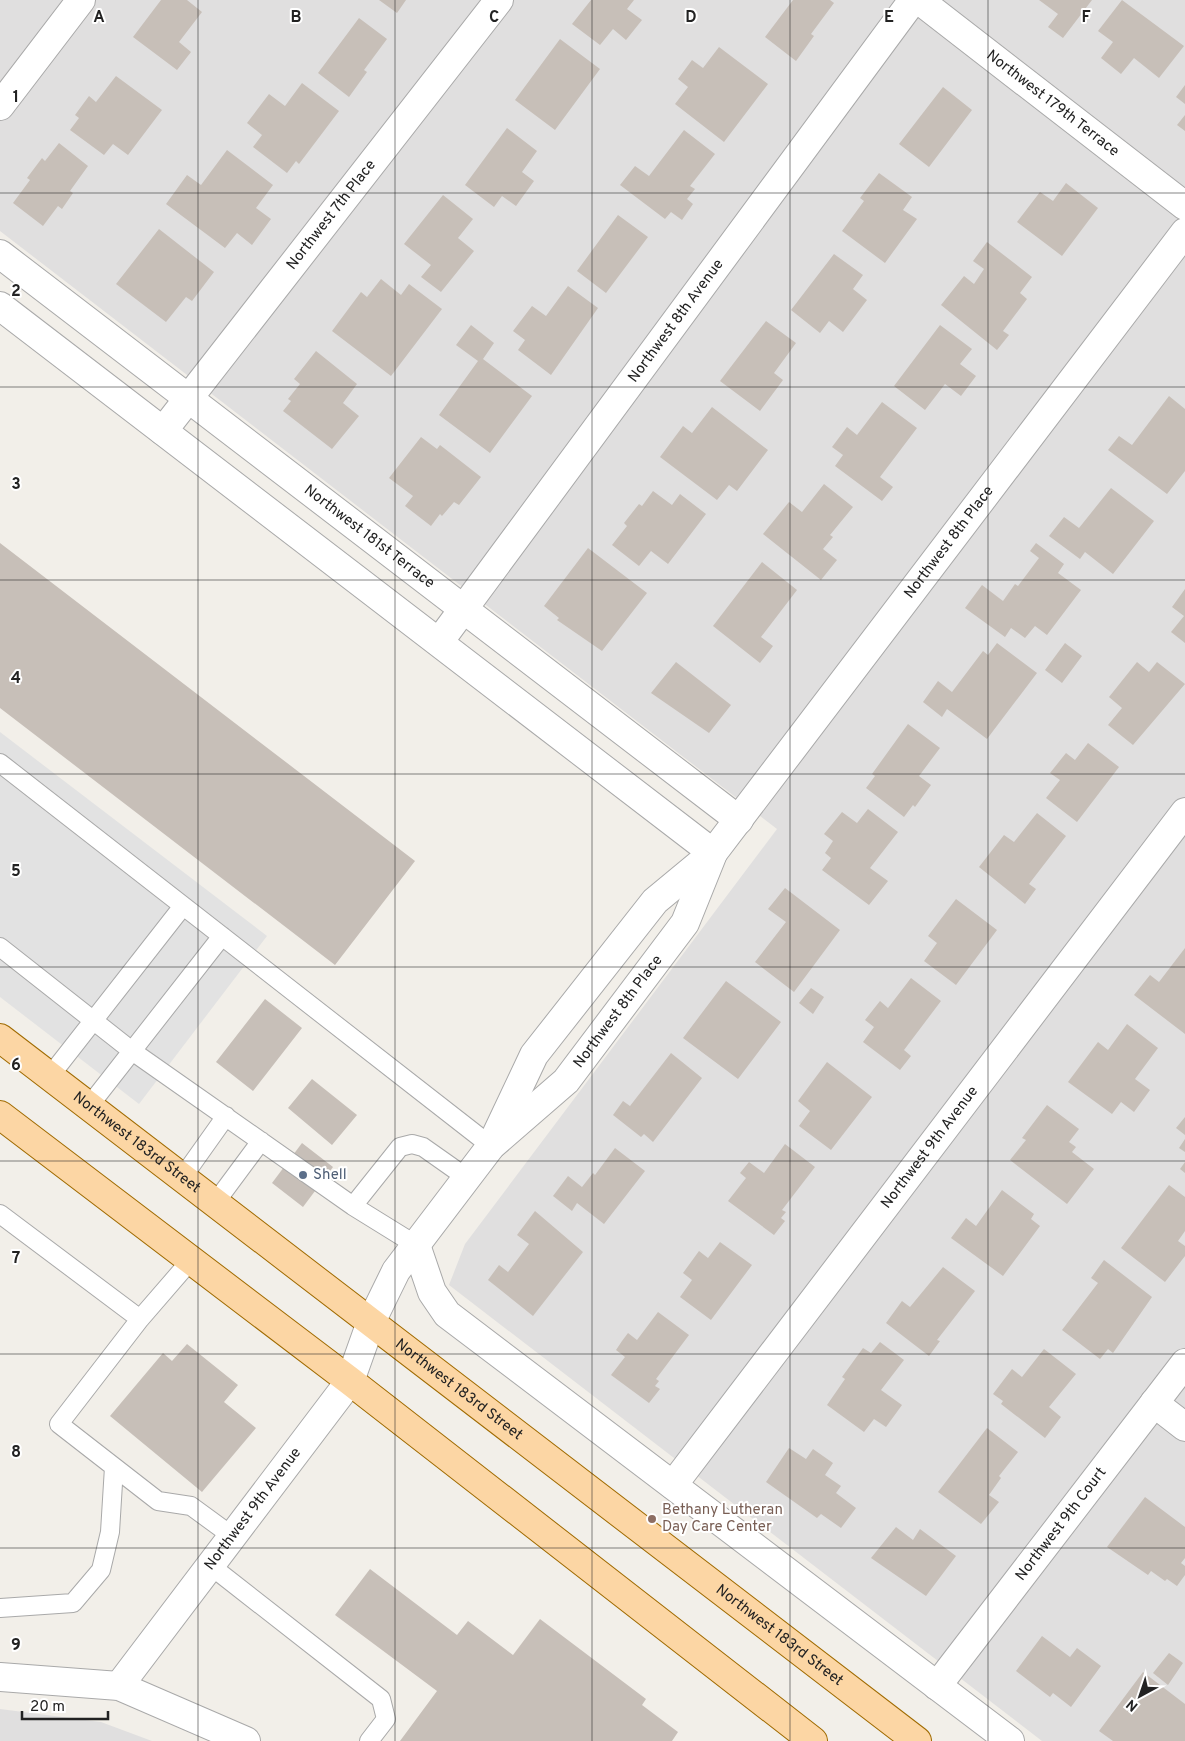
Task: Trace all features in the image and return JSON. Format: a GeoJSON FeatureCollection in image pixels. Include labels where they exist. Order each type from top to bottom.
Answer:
{"type":"FeatureCollection","features":[{"type":"Feature","properties":{"kind":"main road","name":"Northwest 183rd Street"},"geometry":{"type":"LineString","coordinates":[[0,1038],[917,1741]]}},
{"type":"Feature","properties":{"kind":"main road"},"geometry":{"type":"LineString","coordinates":[[0,1116],[350,1381],[813,1741]]}},
{"type":"Feature","properties":{"kind":"street"},"geometry":{"type":"LineString","coordinates":[[0,106],[81,0]]}},
{"type":"Feature","properties":{"kind":"street","name":"Northwest 7th Place"},"geometry":{"type":"LineString","coordinates":[[163,431],[499,0]]}},
{"type":"Feature","properties":{"kind":"street","name":"Northwest 8th Avenue"},"geometry":{"type":"LineString","coordinates":[[439,642],[912,0]]}},
{"type":"Feature","properties":{"kind":"street","name":"Northwest 179th Terrace"},"geometry":{"type":"LineString","coordinates":[[919,0],[1185,206]]}},
{"type":"Feature","properties":{"kind":"street","name":"Northwest 8th Place"},"geometry":{"type":"LineString","coordinates":[[491,1146],[534,1055],[655,901],[713,852],[739,820],[1185,232]]}},
{"type":"Feature","properties":{"kind":"street","name":"Northwest 181st Terrace"},"geometry":{"type":"LineString","coordinates":[[0,254],[739,820]]}},
{"type":"Feature","properties":{"kind":"street"},"geometry":{"type":"LineString","coordinates":[[0,306],[713,852]]}},
{"type":"Feature","properties":{"kind":"street","name":"Northwest 9th Avenue"},"geometry":{"type":"LineString","coordinates":[[673,1484],[1185,812]]}},
{"type":"Feature","properties":{"kind":"street","name":"Northwest 8th Place"},"geometry":{"type":"LineString","coordinates":[[372,1322],[396,1271],[491,1146],[566,1081],[685,924],[713,852]]}},
{"type":"Feature","properties":{"kind":"street"},"geometry":{"type":"LineString","coordinates":[[416,1246],[432,1292],[447,1314],[1010,1741]]}},
{"type":"Feature","properties":{"kind":"street","name":"Northwest 9th Avenue"},"geometry":{"type":"LineString","coordinates":[[119,1686],[350,1381],[372,1322]]}},
{"type":"Feature","properties":{"kind":"street","name":"Northwest 9th Court"},"geometry":{"type":"LineString","coordinates":[[938,1686],[1185,1363]]}},
{"type":"Feature","properties":{"kind":"street"},"geometry":{"type":"LineString","coordinates":[[1154,1403],[1185,1427]]}},
{"type":"Feature","properties":{"kind":"street"},"geometry":{"type":"LineString","coordinates":[[0,1677],[119,1686],[246,1741]]}},
{"type":"Feature","properties":{"kind":"lane"},"geometry":{"type":"LineString","coordinates":[[0,763],[491,1146]]}},
{"type":"Feature","properties":{"kind":"lane"},"geometry":{"type":"LineString","coordinates":[[50,1076],[183,906]]}},
{"type":"Feature","properties":{"kind":"lane"},"geometry":{"type":"LineString","coordinates":[[89,1106],[222,936]]}},
{"type":"Feature","properties":{"kind":"lane"},"geometry":{"type":"LineString","coordinates":[[0,947],[132,1051],[353,1206],[416,1246]]}},
{"type":"Feature","properties":{"kind":"lane"},"geometry":{"type":"LineString","coordinates":[[182,1178],[226,1116]]}},
{"type":"Feature","properties":{"kind":"lane"},"geometry":{"type":"LineString","coordinates":[[215,1203],[261,1141]]}},
{"type":"Feature","properties":{"kind":"lane"},"geometry":{"type":"LineString","coordinates":[[353,1206],[400,1147],[412,1144],[423,1147],[466,1178]]}},
{"type":"Feature","properties":{"kind":"lane"},"geometry":{"type":"LineString","coordinates":[[0,1214],[140,1319]]}},
{"type":"Feature","properties":{"kind":"lane"},"geometry":{"type":"LineString","coordinates":[[191,1260],[140,1319],[59,1424],[158,1501],[191,1506],[232,1536]]}},
{"type":"Feature","properties":{"kind":"lane"},"geometry":{"type":"LineString","coordinates":[[0,1608],[72,1603],[101,1570],[110,1532],[114,1467]]}},
{"type":"Feature","properties":{"kind":"lane"},"geometry":{"type":"LineString","coordinates":[[210,1566],[381,1699],[386,1719],[369,1741]]}},
{"type":"Feature","properties":{"kind":"shaded area"},"geometry":{"type":"Polygon","coordinates":[[[0,0],[1185,0],[1185,1741],[1042,1741],[449,1285],[465,1244],[777,829],[0,231],[0,0]]]}},
{"type":"Feature","properties":{"kind":"shaded area"},"geometry":{"type":"Polygon","coordinates":[[[0,732],[267,936],[139,1104],[0,997],[0,732]]]}},
{"type":"Feature","properties":{"kind":"shaded area"},"geometry":{"type":"Polygon","coordinates":[[[0,1709],[101,1722],[152,1741],[0,1741],[0,1709]]]}},
{"type":"Feature","properties":{"kind":"building"},"geometry":{"type":"Polygon","coordinates":[[[161,0],[187,0],[202,12],[179,42],[191,52],[177,70],[133,37],[161,0]]]}},
{"type":"Feature","properties":{"kind":"building"},"geometry":{"type":"Polygon","coordinates":[[[379,0],[406,0],[397,13],[379,0]]]}},
{"type":"Feature","properties":{"kind":"building"},"geometry":{"type":"Polygon","coordinates":[[[591,0],[634,0],[627,9],[642,20],[626,40],[613,29],[600,45],[572,24],[591,0]]]}},
{"type":"Feature","properties":{"kind":"building"},"geometry":{"type":"Polygon","coordinates":[[[793,0],[830,0],[834,3],[811,34],[814,36],[796,61],[765,37],[793,0]]]}},
{"type":"Feature","properties":{"kind":"building"},"geometry":{"type":"Polygon","coordinates":[[[1039,0],[1092,0],[1063,38],[1048,27],[1058,14],[1039,0]]]}},
{"type":"Feature","properties":{"kind":"building"},"geometry":{"type":"Polygon","coordinates":[[[1122,0],[1184,46],[1159,78],[1134,58],[1121,74],[1101,58],[1113,42],[1098,31],[1122,0]]]}},
{"type":"Feature","properties":{"kind":"building"},"geometry":{"type":"Polygon","coordinates":[[[359,18],[387,39],[364,70],[367,72],[349,97],[318,73],[359,18]]]}},
{"type":"Feature","properties":{"kind":"building"},"geometry":{"type":"Polygon","coordinates":[[[560,39],[600,69],[555,130],[515,100],[560,39]]]}},
{"type":"Feature","properties":{"kind":"building"},"geometry":{"type":"Polygon","coordinates":[[[719,47],[768,84],[724,142],[675,104],[688,87],[678,79],[692,60],[703,68],[719,47]]]}},
{"type":"Feature","properties":{"kind":"building"},"geometry":{"type":"Polygon","coordinates":[[[116,76],[162,110],[128,155],[113,144],[104,155],[70,130],[79,118],[75,115],[89,96],[96,102],[116,76]]]}},
{"type":"Feature","properties":{"kind":"building"},"geometry":{"type":"Polygon","coordinates":[[[302,83],[339,111],[299,164],[296,161],[287,173],[253,147],[262,135],[247,123],[269,94],[285,106],[302,83]]]}},
{"type":"Feature","properties":{"kind":"building"},"geometry":{"type":"Polygon","coordinates":[[[1185,85],[1185,104],[1176,97],[1185,85]]]}},
{"type":"Feature","properties":{"kind":"building"},"geometry":{"type":"Polygon","coordinates":[[[943,87],[972,110],[929,167],[899,144],[943,87]]]}},
{"type":"Feature","properties":{"kind":"building"},"geometry":{"type":"Polygon","coordinates":[[[1185,115],[1185,131],[1177,125],[1185,115]]]}},
{"type":"Feature","properties":{"kind":"building"},"geometry":{"type":"Polygon","coordinates":[[[507,128],[537,151],[522,172],[534,181],[516,206],[502,196],[494,207],[465,185],[507,128]]]}},
{"type":"Feature","properties":{"kind":"building"},"geometry":{"type":"Polygon","coordinates":[[[684,130],[715,154],[690,186],[695,189],[687,199],[693,204],[682,220],[671,212],[665,219],[620,185],[635,166],[649,176],[684,130]]]}},
{"type":"Feature","properties":{"kind":"building"},"geometry":{"type":"Polygon","coordinates":[[[59,143],[88,166],[70,191],[73,193],[62,209],[58,206],[43,226],[13,203],[30,180],[27,178],[42,158],[45,161],[59,143]]]}},
{"type":"Feature","properties":{"kind":"building"},"geometry":{"type":"Polygon","coordinates":[[[227,150],[273,185],[256,208],[271,219],[252,245],[237,233],[225,248],[166,204],[187,175],[201,185],[227,150]]]}},
{"type":"Feature","properties":{"kind":"building"},"geometry":{"type":"Polygon","coordinates":[[[879,173],[912,197],[903,210],[917,219],[885,263],[842,231],[864,201],[860,198],[879,173]]]}},
{"type":"Feature","properties":{"kind":"building"},"geometry":{"type":"Polygon","coordinates":[[[1066,183],[1098,208],[1062,256],[1017,222],[1040,192],[1053,201],[1066,183]]]}},
{"type":"Feature","properties":{"kind":"building"},"geometry":{"type":"Polygon","coordinates":[[[443,195],[473,219],[458,238],[474,251],[441,292],[421,277],[431,265],[404,244],[443,195]]]}},
{"type":"Feature","properties":{"kind":"building"},"geometry":{"type":"Polygon","coordinates":[[[618,215],[648,237],[606,293],[577,271],[618,215]]]}},
{"type":"Feature","properties":{"kind":"building"},"geometry":{"type":"Polygon","coordinates":[[[159,229],[214,272],[192,301],[186,297],[166,322],[116,284],[159,229]]]}},
{"type":"Feature","properties":{"kind":"building"},"geometry":{"type":"Polygon","coordinates":[[[987,242],[1032,277],[1020,293],[1027,299],[1003,331],[1009,335],[997,350],[941,305],[964,276],[974,284],[984,269],[973,261],[987,242]]]}},
{"type":"Feature","properties":{"kind":"building"},"geometry":{"type":"Polygon","coordinates":[[[834,254],[863,275],[853,289],[867,300],[843,332],[829,321],[820,333],[791,310],[834,254]]]}},
{"type":"Feature","properties":{"kind":"building"},"geometry":{"type":"Polygon","coordinates":[[[381,279],[401,295],[409,284],[442,309],[391,376],[332,331],[361,292],[367,297],[381,279]]]}},
{"type":"Feature","properties":{"kind":"building"},"geometry":{"type":"Polygon","coordinates":[[[568,286],[598,308],[551,375],[518,350],[525,340],[513,331],[532,306],[546,316],[568,286]]]}},
{"type":"Feature","properties":{"kind":"building"},"geometry":{"type":"Polygon","coordinates":[[[766,321],[796,343],[774,373],[783,380],[760,411],[720,381],[766,321]]]}},
{"type":"Feature","properties":{"kind":"building"},"geometry":{"type":"Polygon","coordinates":[[[471,325],[494,343],[483,359],[532,396],[490,453],[439,415],[478,361],[456,345],[471,325]]]}},
{"type":"Feature","properties":{"kind":"building"},"geometry":{"type":"Polygon","coordinates":[[[940,325],[972,349],[960,364],[976,376],[961,396],[945,384],[925,410],[894,386],[940,325]]]}},
{"type":"Feature","properties":{"kind":"building"},"geometry":{"type":"Polygon","coordinates":[[[316,351],[357,384],[343,403],[359,416],[332,449],[283,411],[291,401],[288,399],[300,384],[294,379],[316,351]]]}},
{"type":"Feature","properties":{"kind":"building"},"geometry":{"type":"Polygon","coordinates":[[[1169,396],[1185,409],[1185,471],[1167,494],[1108,450],[1119,436],[1132,445],[1169,396]]]}},
{"type":"Feature","properties":{"kind":"building"},"geometry":{"type":"Polygon","coordinates":[[[882,402],[917,428],[880,477],[893,487],[882,501],[835,466],[843,455],[832,447],[847,427],[857,435],[882,402]]]}},
{"type":"Feature","properties":{"kind":"building"},"geometry":{"type":"Polygon","coordinates":[[[712,407],[768,450],[737,491],[729,485],[717,500],[660,457],[683,426],[692,433],[712,407]]]}},
{"type":"Feature","properties":{"kind":"building"},"geometry":{"type":"Polygon","coordinates":[[[421,437],[437,449],[440,445],[481,477],[459,505],[454,502],[442,516],[440,514],[431,526],[405,506],[413,496],[389,478],[421,437]]]}},
{"type":"Feature","properties":{"kind":"building"},"geometry":{"type":"Polygon","coordinates":[[[824,484],[853,507],[830,535],[833,537],[823,549],[837,560],[821,580],[763,534],[789,502],[802,512],[824,484]]]}},
{"type":"Feature","properties":{"kind":"building"},"geometry":{"type":"Polygon","coordinates":[[[1111,488],[1154,521],[1113,574],[1085,552],[1080,559],[1049,536],[1064,517],[1079,528],[1111,488]]]}},
{"type":"Feature","properties":{"kind":"building"},"geometry":{"type":"Polygon","coordinates":[[[653,491],[672,505],[680,494],[706,514],[668,564],[651,551],[639,566],[612,545],[627,526],[624,523],[639,504],[642,506],[653,491]]]}},
{"type":"Feature","properties":{"kind":"building"},"geometry":{"type":"Polygon","coordinates":[[[0,543],[415,861],[335,965],[0,708],[0,543]]]}},
{"type":"Feature","properties":{"kind":"building"},"geometry":{"type":"Polygon","coordinates":[[[1036,543],[1064,564],[1058,573],[1081,590],[1047,635],[1035,626],[1025,638],[1011,628],[1005,637],[965,608],[982,585],[1003,601],[1015,584],[1018,586],[1039,558],[1030,551],[1036,543]]]}},
{"type":"Feature","properties":{"kind":"building"},"geometry":{"type":"Polygon","coordinates":[[[588,548],[647,593],[602,651],[557,620],[559,618],[544,606],[588,548]]]}},
{"type":"Feature","properties":{"kind":"building"},"geometry":{"type":"Polygon","coordinates":[[[762,562],[797,590],[761,637],[773,646],[760,663],[713,626],[762,562]]]}},
{"type":"Feature","properties":{"kind":"building"},"geometry":{"type":"Polygon","coordinates":[[[1185,589],[1185,643],[1171,632],[1184,616],[1172,607],[1185,589]]]}},
{"type":"Feature","properties":{"kind":"building"},"geometry":{"type":"Polygon","coordinates":[[[997,643],[1037,673],[987,739],[947,709],[942,717],[923,702],[938,681],[952,692],[983,651],[988,655],[997,643]]]}},
{"type":"Feature","properties":{"kind":"building"},"geometry":{"type":"Polygon","coordinates":[[[1065,643],[1082,656],[1062,683],[1045,670],[1065,643]]]}},
{"type":"Feature","properties":{"kind":"building"},"geometry":{"type":"Polygon","coordinates":[[[676,662],[731,705],[709,733],[651,693],[676,662]]]}},
{"type":"Feature","properties":{"kind":"building"},"geometry":{"type":"Polygon","coordinates":[[[1137,662],[1149,672],[1157,662],[1185,684],[1133,745],[1108,725],[1122,708],[1109,697],[1137,662]]]}},
{"type":"Feature","properties":{"kind":"building"},"geometry":{"type":"Polygon","coordinates":[[[908,724],[940,748],[919,776],[931,785],[915,807],[913,805],[904,817],[866,788],[875,776],[872,774],[908,724]]]}},
{"type":"Feature","properties":{"kind":"building"},"geometry":{"type":"Polygon","coordinates":[[[1088,743],[1119,767],[1077,822],[1046,798],[1060,780],[1050,773],[1066,753],[1075,760],[1088,743]]]}},
{"type":"Feature","properties":{"kind":"building"},"geometry":{"type":"Polygon","coordinates":[[[868,809],[898,832],[870,868],[888,881],[869,905],[822,870],[831,858],[825,853],[833,841],[824,834],[842,812],[857,823],[868,809]]]}},
{"type":"Feature","properties":{"kind":"building"},"geometry":{"type":"Polygon","coordinates":[[[1037,813],[1066,836],[1029,884],[1036,889],[1025,904],[979,867],[1004,835],[1014,842],[1037,813]]]}},
{"type":"Feature","properties":{"kind":"building"},"geometry":{"type":"Polygon","coordinates":[[[785,888],[840,930],[794,992],[755,962],[786,922],[768,909],[785,888]]]}},
{"type":"Feature","properties":{"kind":"building"},"geometry":{"type":"Polygon","coordinates":[[[956,899],[997,930],[956,985],[924,961],[937,943],[928,936],[956,899]]]}},
{"type":"Feature","properties":{"kind":"building"},"geometry":{"type":"Polygon","coordinates":[[[1185,948],[1185,1034],[1134,995],[1150,975],[1159,982],[1185,948]]]}},
{"type":"Feature","properties":{"kind":"building"},"geometry":{"type":"Polygon","coordinates":[[[911,978],[941,1001],[904,1050],[911,1056],[900,1070],[863,1042],[874,1027],[865,1020],[880,1001],[888,1008],[911,978]]]}},
{"type":"Feature","properties":{"kind":"building"},"geometry":{"type":"Polygon","coordinates":[[[726,981],[781,1022],[738,1079],[683,1038],[726,981]]]}},
{"type":"Feature","properties":{"kind":"building"},"geometry":{"type":"Polygon","coordinates":[[[811,988],[824,997],[813,1014],[799,1003],[811,988]]]}},
{"type":"Feature","properties":{"kind":"building"},"geometry":{"type":"Polygon","coordinates":[[[265,999],[302,1028],[253,1091],[216,1062],[265,999]]]}},
{"type":"Feature","properties":{"kind":"building"},"geometry":{"type":"Polygon","coordinates":[[[1127,1024],[1158,1048],[1135,1079],[1150,1090],[1134,1112],[1121,1102],[1112,1114],[1068,1082],[1098,1042],[1108,1050],[1127,1024]]]}},
{"type":"Feature","properties":{"kind":"building"},"geometry":{"type":"Polygon","coordinates":[[[671,1053],[702,1078],[653,1142],[644,1134],[641,1137],[613,1115],[623,1101],[630,1106],[671,1053]]]}},
{"type":"Feature","properties":{"kind":"building"},"geometry":{"type":"Polygon","coordinates":[[[827,1062],[872,1097],[831,1150],[799,1126],[810,1111],[798,1101],[827,1062]]]}},
{"type":"Feature","properties":{"kind":"building"},"geometry":{"type":"Polygon","coordinates":[[[312,1079],[357,1115],[332,1145],[288,1108],[312,1079]]]}},
{"type":"Feature","properties":{"kind":"building"},"geometry":{"type":"Polygon","coordinates":[[[1047,1105],[1079,1129],[1069,1142],[1076,1147],[1072,1152],[1094,1169],[1067,1204],[1010,1160],[1026,1140],[1022,1138],[1047,1105]]]}},
{"type":"Feature","properties":{"kind":"building"},"geometry":{"type":"Polygon","coordinates":[[[1185,1117],[1185,1135],[1176,1128],[1185,1117]]]}},
{"type":"Feature","properties":{"kind":"building"},"geometry":{"type":"Polygon","coordinates":[[[1185,1139],[1185,1152],[1179,1148],[1185,1139]]]}},
{"type":"Feature","properties":{"kind":"building","name":"Shell"},"geometry":{"type":"Polygon","coordinates":[[[302,1143],[333,1167],[303,1207],[272,1183],[302,1143]]]}},
{"type":"Feature","properties":{"kind":"building"},"geometry":{"type":"Polygon","coordinates":[[[785,1144],[815,1167],[782,1210],[786,1212],[781,1218],[785,1221],[774,1235],[728,1201],[746,1178],[740,1173],[749,1162],[764,1173],[785,1144]]]}},
{"type":"Feature","properties":{"kind":"building"},"geometry":{"type":"Polygon","coordinates":[[[615,1148],[645,1171],[604,1224],[577,1203],[572,1211],[553,1196],[568,1176],[582,1187],[593,1173],[595,1175],[615,1148]]]}},
{"type":"Feature","properties":{"kind":"building"},"geometry":{"type":"Polygon","coordinates":[[[1185,1162],[1185,1173],[1180,1169],[1185,1162]]]}},
{"type":"Feature","properties":{"kind":"building"},"geometry":{"type":"Polygon","coordinates":[[[1169,1185],[1185,1197],[1185,1231],[1178,1241],[1185,1246],[1185,1256],[1165,1282],[1121,1248],[1169,1185]]]}},
{"type":"Feature","properties":{"kind":"building"},"geometry":{"type":"Polygon","coordinates":[[[1002,1190],[1034,1214],[1031,1219],[1040,1226],[1003,1276],[951,1238],[966,1218],[976,1226],[1002,1190]]]}},
{"type":"Feature","properties":{"kind":"building"},"geometry":{"type":"Polygon","coordinates":[[[535,1211],[583,1252],[533,1316],[488,1280],[499,1265],[508,1272],[529,1244],[517,1235],[535,1211]]]}},
{"type":"Feature","properties":{"kind":"building"},"geometry":{"type":"Polygon","coordinates":[[[720,1242],[752,1265],[711,1320],[680,1297],[692,1280],[683,1273],[699,1251],[708,1258],[720,1242]]]}},
{"type":"Feature","properties":{"kind":"building"},"geometry":{"type":"Polygon","coordinates":[[[1104,1260],[1152,1297],[1113,1353],[1108,1349],[1100,1359],[1062,1330],[1098,1283],[1091,1278],[1104,1260]]]}},
{"type":"Feature","properties":{"kind":"building"},"geometry":{"type":"Polygon","coordinates":[[[943,1267],[975,1291],[937,1340],[940,1341],[929,1356],[886,1323],[902,1301],[910,1307],[943,1267]]]}},
{"type":"Feature","properties":{"kind":"building"},"geometry":{"type":"Polygon","coordinates":[[[658,1312],[689,1335],[656,1379],[659,1381],[655,1386],[660,1389],[649,1403],[611,1375],[625,1357],[616,1350],[622,1341],[628,1333],[637,1340],[658,1312]]]}},
{"type":"Feature","properties":{"kind":"building"},"geometry":{"type":"Polygon","coordinates":[[[880,1342],[904,1360],[881,1390],[902,1405],[886,1427],[874,1419],[864,1432],[827,1405],[845,1379],[842,1377],[863,1348],[871,1353],[880,1342]]]}},
{"type":"Feature","properties":{"kind":"building"},"geometry":{"type":"Polygon","coordinates":[[[187,1344],[238,1385],[224,1402],[256,1428],[202,1492],[110,1416],[163,1353],[172,1361],[187,1344]]]}},
{"type":"Feature","properties":{"kind":"building"},"geometry":{"type":"Polygon","coordinates":[[[1044,1349],[1076,1374],[1049,1407],[1061,1417],[1045,1438],[1001,1404],[1003,1401],[993,1394],[1012,1369],[1022,1377],[1044,1349]]]}},
{"type":"Feature","properties":{"kind":"building"},"geometry":{"type":"Polygon","coordinates":[[[987,1428],[1018,1452],[999,1476],[1001,1478],[989,1495],[999,1502],[981,1524],[938,1492],[987,1428]]]}},
{"type":"Feature","properties":{"kind":"building"},"geometry":{"type":"Polygon","coordinates":[[[789,1448],[806,1459],[813,1449],[833,1463],[825,1475],[841,1486],[836,1493],[856,1508],[841,1528],[821,1514],[817,1518],[766,1482],[789,1448]]]}},
{"type":"Feature","properties":{"kind":"building"},"geometry":{"type":"Polygon","coordinates":[[[1145,1497],[1185,1527],[1185,1558],[1181,1563],[1185,1566],[1185,1575],[1177,1586],[1167,1579],[1165,1581],[1151,1571],[1148,1575],[1107,1547],[1145,1497]]]}},
{"type":"Feature","properties":{"kind":"building"},"geometry":{"type":"Polygon","coordinates":[[[896,1527],[913,1540],[920,1529],[956,1556],[926,1596],[871,1558],[896,1527]]]}},
{"type":"Feature","properties":{"kind":"building"},"geometry":{"type":"Polygon","coordinates":[[[370,1569],[457,1635],[468,1621],[513,1655],[540,1619],[646,1699],[642,1705],[678,1732],[672,1741],[400,1741],[437,1691],[335,1615],[370,1569]]]}},
{"type":"Feature","properties":{"kind":"building"},"geometry":{"type":"Polygon","coordinates":[[[1042,1636],[1070,1657],[1077,1648],[1101,1666],[1071,1707],[1053,1693],[1050,1697],[1016,1671],[1042,1636]]]}},
{"type":"Feature","properties":{"kind":"building"},"geometry":{"type":"Polygon","coordinates":[[[1169,1653],[1183,1663],[1168,1685],[1153,1673],[1169,1653]]]}},
{"type":"Feature","properties":{"kind":"building"},"geometry":{"type":"Polygon","coordinates":[[[1143,1672],[1185,1704],[1185,1741],[1113,1741],[1099,1731],[1143,1672]]]}},
{"type":"Feature","properties":{"kind":"place","name":"Shell"},"geometry":{"type":"Point","coordinates":[303,1175]}},
{"type":"Feature","properties":{"kind":"place","name":"Bethany Lutheran Day Care Center"},"geometry":{"type":"Point","coordinates":[652,1519]}}]}
